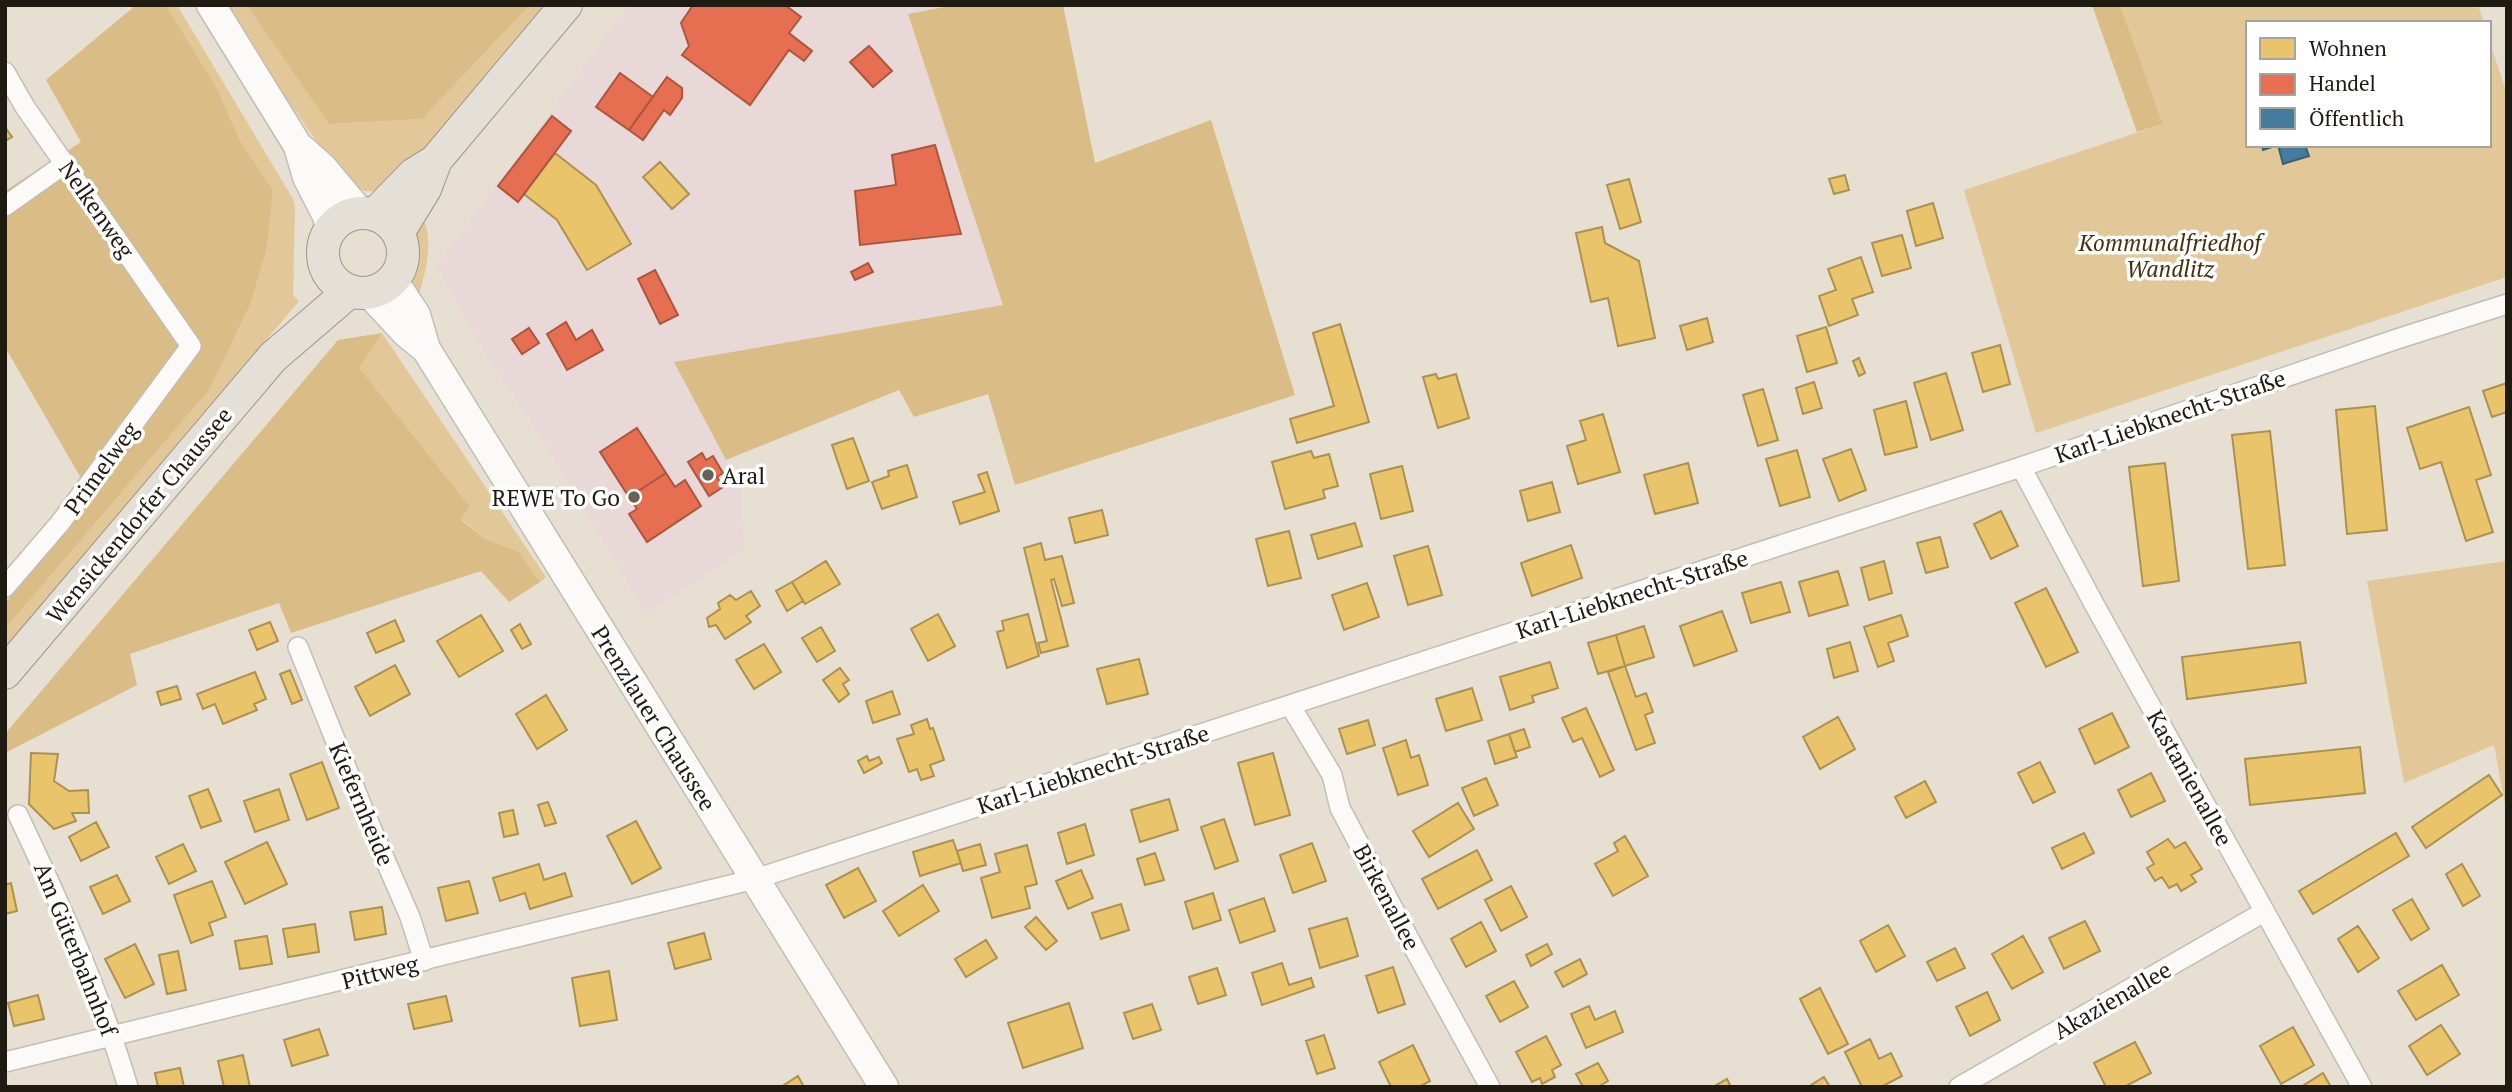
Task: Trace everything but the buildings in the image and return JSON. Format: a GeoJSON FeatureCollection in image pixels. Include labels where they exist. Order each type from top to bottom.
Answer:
{"type":"FeatureCollection","features":[{"type":"Feature","properties":{"kind":"main road"},"geometry":{"type":"LineString","coordinates":[[211,5],[298,146],[307,177],[327,216],[330,230]]}},
{"type":"Feature","properties":{"kind":"main road"},"geometry":{"type":"LineString","coordinates":[[378,220],[414,174],[436,160],[566,5]]}},
{"type":"Feature","properties":{"kind":"main road"},"geometry":{"type":"LineString","coordinates":[[298,146],[323,168],[378,220],[403,245],[400,269],[370,288],[332,279],[322,256],[324,242],[330,230],[348,215],[378,220]]}},
{"type":"Feature","properties":{"kind":"main road","name":"Wensickendorfer Chaussee"},"geometry":{"type":"LineString","coordinates":[[5,673],[273,357],[326,270]]}},
{"type":"Feature","properties":{"kind":"main road","name":"Prenzlauer Chaussee"},"geometry":{"type":"LineString","coordinates":[[370,288],[415,315],[426,349],[884,1087]]}},
{"type":"Feature","properties":{"kind":"main road","name":"Wensickendorfer Chaussee"},"geometry":{"type":"LineString","coordinates":[[273,357],[370,288]]}},
{"type":"Feature","properties":{"kind":"street","name":"Nelkenweg"},"geometry":{"type":"LineString","coordinates":[[5,72],[25,107],[191,346]]}},
{"type":"Feature","properties":{"kind":"street"},"geometry":{"type":"LineString","coordinates":[[5,206],[66,163]]}},
{"type":"Feature","properties":{"kind":"street","name":"Karl-Liebknecht-Straße"},"geometry":{"type":"LineString","coordinates":[[755,879],[2021,467],[2507,304]]}},
{"type":"Feature","properties":{"kind":"street","name":"Primelweg"},"geometry":{"type":"LineString","coordinates":[[5,587],[60,523],[191,346]]}},
{"type":"Feature","properties":{"kind":"street","name":"Kastanienallee"},"geometry":{"type":"LineString","coordinates":[[2021,467],[2362,1087]]}},
{"type":"Feature","properties":{"kind":"street","name":"Kiefernheide"},"geometry":{"type":"LineString","coordinates":[[298,648],[410,917],[424,961]]}},
{"type":"Feature","properties":{"kind":"street","name":"Birkenallee"},"geometry":{"type":"LineString","coordinates":[[1290,705],[1332,775],[1340,808],[1490,1087]]}},
{"type":"Feature","properties":{"kind":"street","name":"Am Güterbahnhof"},"geometry":{"type":"LineString","coordinates":[[18,815],[52,885],[113,1036],[128,1087]]}},
{"type":"Feature","properties":{"kind":"street","name":"Pittweg"},"geometry":{"type":"LineString","coordinates":[[5,1062],[755,879]]}},
{"type":"Feature","properties":{"kind":"street","name":"Akazienallee"},"geometry":{"type":"LineString","coordinates":[[1959,1087],[2264,912]]}},
{"type":"Feature","properties":{"kind":"shaded area"},"geometry":{"type":"Polygon","coordinates":[[[136,5],[166,5],[218,90],[239,139],[273,190],[266,251],[250,304],[209,390],[5,629],[5,604],[89,492],[5,347],[5,191],[81,142],[46,80],[136,5]]]}},
{"type":"Feature","properties":{"kind":"shaded area"},"geometry":{"type":"Polygon","coordinates":[[[247,5],[530,5],[422,119],[329,124],[247,5]]]}},
{"type":"Feature","properties":{"kind":"shaded area"},"geometry":{"type":"Polygon","coordinates":[[[629,5],[955,5],[908,15],[1003,305],[674,362],[741,489],[744,550],[646,613],[540,435],[487,356],[437,266],[629,5]]]}},
{"type":"Feature","properties":{"kind":"shaded area"},"geometry":{"type":"Polygon","coordinates":[[[955,5],[1063,5],[1095,163],[1211,120],[1295,395],[1015,485],[988,394],[914,417],[899,390],[726,460],[674,362],[1003,305],[908,14],[955,5]]]}},
{"type":"Feature","properties":{"kind":"shaded area"},"geometry":{"type":"Polygon","coordinates":[[[2092,5],[2120,5],[2163,124],[2137,132],[2092,5]]]}},
{"type":"Feature","properties":{"kind":"shaded area"},"geometry":{"type":"Polygon","coordinates":[[[382,333],[359,368],[469,506],[461,520],[485,539],[519,552],[540,582],[509,602],[481,571],[291,633],[279,603],[130,654],[137,685],[5,753],[5,734],[338,340],[382,333]]]}},
{"type":"Feature","properties":{"kind":"green space"},"geometry":{"type":"Polygon","coordinates":[[[166,5],[177,5],[293,199],[293,295],[299,301],[5,652],[5,629],[209,390],[273,190],[239,139],[218,90],[166,5]]]}},
{"type":"Feature","properties":{"kind":"green space"},"geometry":{"type":"Polygon","coordinates":[[[224,5],[247,5],[330,124],[422,119],[530,5],[548,5],[404,175],[384,192],[365,191],[346,183],[259,60],[224,5]]]}},
{"type":"Feature","properties":{"kind":"green space","name":"Kommunalfriedhof Wandlitz"},"geometry":{"type":"Polygon","coordinates":[[[2120,5],[2478,5],[2483,21],[2246,21],[2246,147],[2491,147],[2491,46],[2507,94],[2507,277],[2036,433],[1964,190],[2163,124],[2120,5]]]}},
{"type":"Feature","properties":{"kind":"green space"},"geometry":{"type":"Polygon","coordinates":[[[419,215],[427,231],[428,251],[420,291],[410,298],[406,279],[412,256],[410,240],[419,215]]]}},
{"type":"Feature","properties":{"kind":"green space"},"geometry":{"type":"Polygon","coordinates":[[[382,333],[546,577],[540,582],[519,552],[485,539],[461,519],[358,368],[382,333]]]}},
{"type":"Feature","properties":{"kind":"green space"},"geometry":{"type":"Polygon","coordinates":[[[2507,561],[2507,815],[2494,745],[2404,783],[2367,581],[2507,561]]]}},
{"type":"Feature","properties":{"kind":"place","name":"Aral"},"geometry":{"type":"Point","coordinates":[708,475]}},
{"type":"Feature","properties":{"kind":"place","name":"REWE To Go"},"geometry":{"type":"Point","coordinates":[634,497]}}]}
